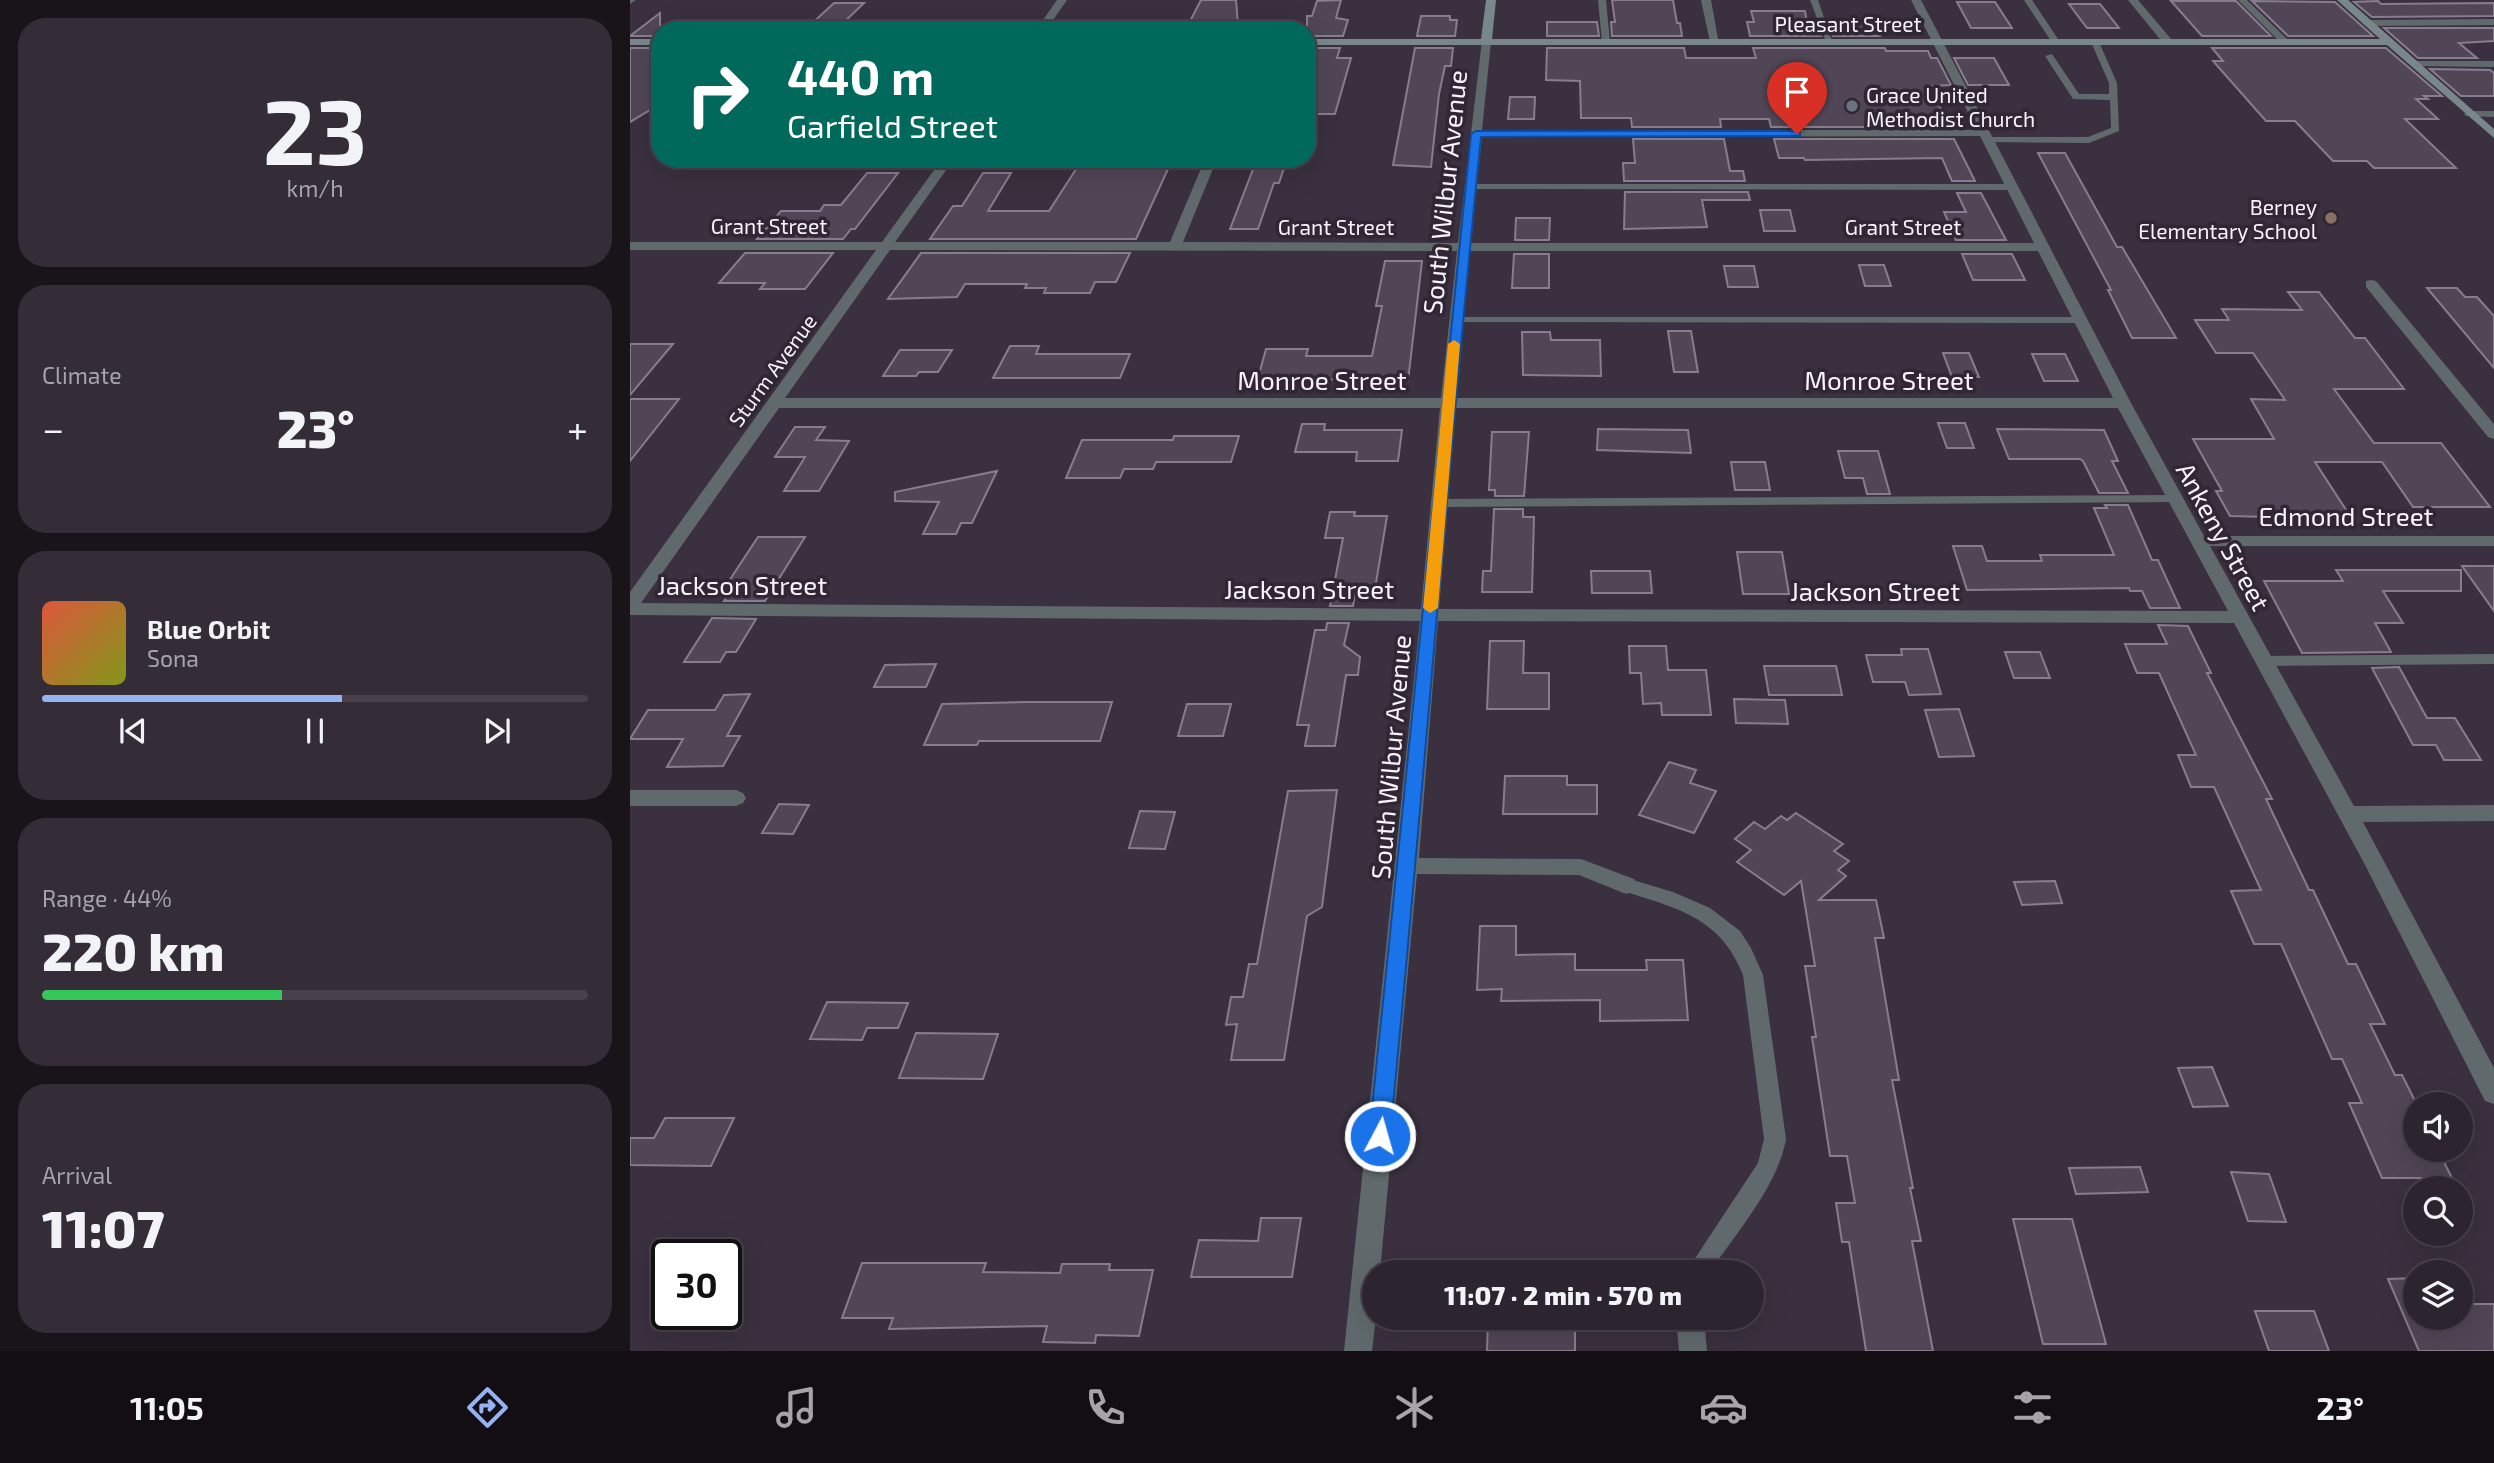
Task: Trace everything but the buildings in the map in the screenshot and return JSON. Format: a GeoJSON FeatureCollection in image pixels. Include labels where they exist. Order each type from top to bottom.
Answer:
{"type":"FeatureCollection","features":[{"type":"Feature","properties":{"kind":"main road","name":"South Wilbur Avenue"},"geometry":{"type":"LineString","coordinates":[[1486,42],[1491,0]]}},
{"type":"Feature","properties":{"kind":"main road"},"geometry":{"type":"LineString","coordinates":[[2342,0],[2494,135]]}},
{"type":"Feature","properties":{"kind":"main road"},"geometry":{"type":"LineString","coordinates":[[630,42],[651,42]]}},
{"type":"Feature","properties":{"kind":"main road","name":"Pleasant Street"},"geometry":{"type":"LineString","coordinates":[[1316,42],[2388,42]]}},
{"type":"Feature","properties":{"kind":"street"},"geometry":{"type":"LineString","coordinates":[[1047,21],[1062,0]]}},
{"type":"Feature","properties":{"kind":"street"},"geometry":{"type":"LineString","coordinates":[[1706,0],[1715,43]]}},
{"type":"Feature","properties":{"kind":"street","name":"Ankeny Street"},"geometry":{"type":"LineString","coordinates":[[1916,0],[2079,320],[2174,499],[2348,814],[2494,1093]]}},
{"type":"Feature","properties":{"kind":"street"},"geometry":{"type":"LineString","coordinates":[[2133,0],[2168,43]]}},
{"type":"Feature","properties":{"kind":"street"},"geometry":{"type":"LineString","coordinates":[[2367,23],[2494,22]]}},
{"type":"Feature","properties":{"kind":"street","name":"South Wilbur Avenue"},"geometry":{"type":"LineString","coordinates":[[1358,1351],[1407,866],[1456,320],[1486,42]]}},
{"type":"Feature","properties":{"kind":"street"},"geometry":{"type":"LineString","coordinates":[[2470,114],[2494,114]]}},
{"type":"Feature","properties":{"kind":"street"},"geometry":{"type":"LineString","coordinates":[[1476,134],[1985,137]]}},
{"type":"Feature","properties":{"kind":"street","name":"Sturm Avenue"},"geometry":{"type":"LineString","coordinates":[[630,607],[942,168]]}},
{"type":"Feature","properties":{"kind":"street"},"geometry":{"type":"LineString","coordinates":[[1175,247],[1207,168]]}},
{"type":"Feature","properties":{"kind":"street","name":"Grant Street"},"geometry":{"type":"LineString","coordinates":[[630,246],[2041,247]]}},
{"type":"Feature","properties":{"kind":"street"},"geometry":{"type":"LineString","coordinates":[[2371,284],[2494,434]]}},
{"type":"Feature","properties":{"kind":"street","name":"Monroe Street"},"geometry":{"type":"LineString","coordinates":[[774,403],[2123,403]]}},
{"type":"Feature","properties":{"kind":"street","name":"Edmond Street"},"geometry":{"type":"LineString","coordinates":[[2197,541],[2494,541]]}},
{"type":"Feature","properties":{"kind":"street","name":"Jackson Street"},"geometry":{"type":"LineString","coordinates":[[630,607],[1429,615],[2239,617]]}},
{"type":"Feature","properties":{"kind":"street"},"geometry":{"type":"LineString","coordinates":[[630,798],[736,798]]}},
{"type":"Feature","properties":{"kind":"street"},"geometry":{"type":"LineString","coordinates":[[2348,814],[2494,813]]}},
{"type":"Feature","properties":{"kind":"street"},"geometry":{"type":"LineString","coordinates":[[1407,866],[1581,867],[1626,885]]}},
{"type":"Feature","properties":{"kind":"street"},"geometry":{"type":"LineString","coordinates":[[1691,1330],[1693,1351]]}},
{"type":"Feature","properties":{"kind":"lane"},"geometry":{"type":"LineString","coordinates":[[1602,0],[1606,42]]}},
{"type":"Feature","properties":{"kind":"lane"},"geometry":{"type":"LineString","coordinates":[[1814,0],[1830,42]]}},
{"type":"Feature","properties":{"kind":"lane"},"geometry":{"type":"LineString","coordinates":[[2028,0],[2056,42]]}},
{"type":"Feature","properties":{"kind":"lane"},"geometry":{"type":"LineString","coordinates":[[2242,0],[2285,42]]}},
{"type":"Feature","properties":{"kind":"lane"},"geometry":{"type":"LineString","coordinates":[[1985,137],[2089,140],[2110,134],[2116,129],[2118,122],[2115,97],[2106,65],[2095,42]]}},
{"type":"Feature","properties":{"kind":"lane"},"geometry":{"type":"LineString","coordinates":[[2049,56],[2076,97],[2115,97]]}},
{"type":"Feature","properties":{"kind":"lane"},"geometry":{"type":"LineString","coordinates":[[2414,64],[2494,64]]}},
{"type":"Feature","properties":{"kind":"lane"},"geometry":{"type":"LineString","coordinates":[[1472,187],[2011,187]]}},
{"type":"Feature","properties":{"kind":"lane"},"geometry":{"type":"LineString","coordinates":[[1456,320],[2079,320]]}},
{"type":"Feature","properties":{"kind":"lane"},"geometry":{"type":"LineString","coordinates":[[1441,503],[2174,499]]}},
{"type":"Feature","properties":{"kind":"lane"},"geometry":{"type":"LineString","coordinates":[[2264,661],[2494,659]]}},
{"type":"Feature","properties":{"kind":"lane"},"geometry":{"type":"LineString","coordinates":[[1626,885],[1683,902],[1710,916],[1732,932],[1747,954],[1753,975],[1775,1139],[1772,1157],[1705,1260]]}},
{"type":"Feature","properties":{"kind":"slow traffic"},"geometry":{"type":"LineString","coordinates":[[1430,608],[1454,344]]}},
{"type":"Feature","properties":{"kind":"place","name":"Grace United Methodist Church"},"geometry":{"type":"Point","coordinates":[1852,106]}},
{"type":"Feature","properties":{"kind":"place","name":"Berney Elementary School"},"geometry":{"type":"Point","coordinates":[2331,218]}},
{"type":"Feature","properties":{"kind":"route"},"geometry":{"type":"LineString","coordinates":[[1380,1136],[1441,503],[1448,403],[1476,134],[1797,134]]}}]}
